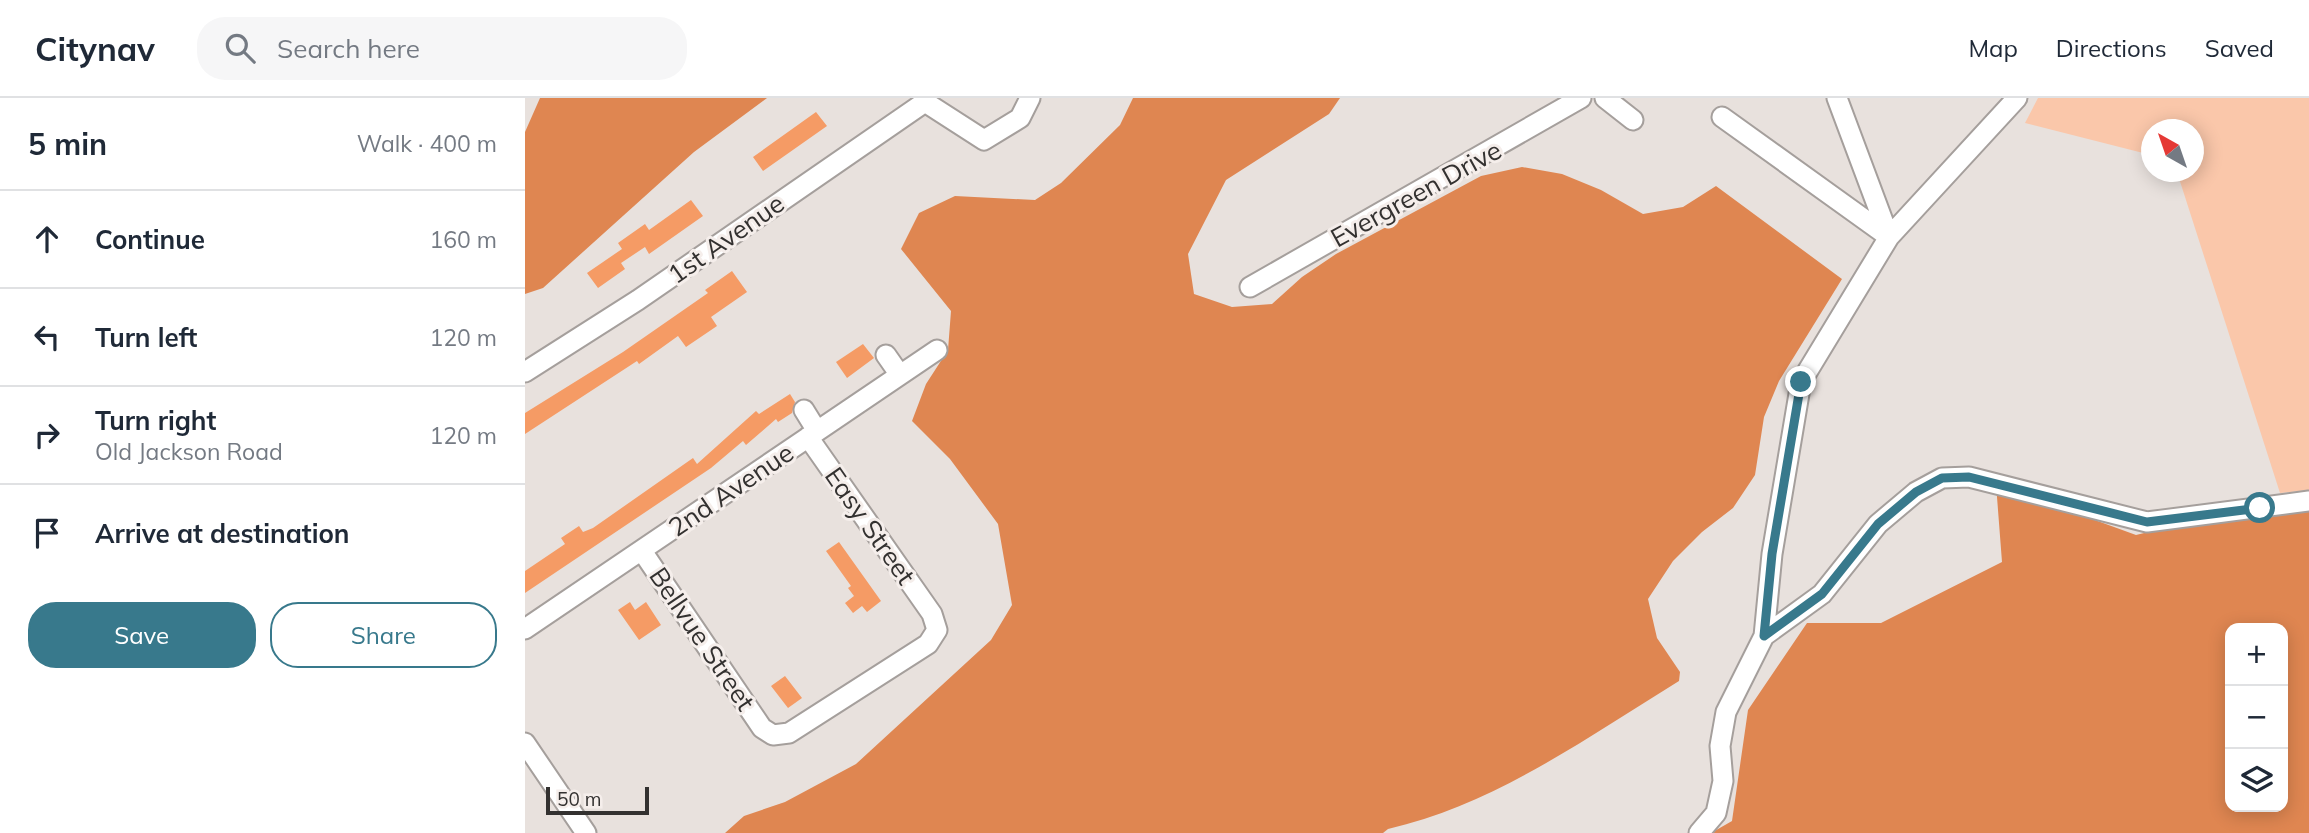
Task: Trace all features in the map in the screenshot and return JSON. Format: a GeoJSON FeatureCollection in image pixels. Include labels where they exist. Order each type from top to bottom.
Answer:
{"type":"FeatureCollection","features":[{"type":"Feature","properties":{"kind":"street"},"geometry":{"type":"LineString","coordinates":[[925,100],[984,140],[1020,118],[1030,98]]}},
{"type":"Feature","properties":{"kind":"street","name":"Evergreen Drive"},"geometry":{"type":"LineString","coordinates":[[1250,287],[1581,98]]}},
{"type":"Feature","properties":{"kind":"street"},"geometry":{"type":"LineString","coordinates":[[1605,98],[1633,120]]}},
{"type":"Feature","properties":{"kind":"street"},"geometry":{"type":"LineString","coordinates":[[1837,98],[1889,237]]}},
{"type":"Feature","properties":{"kind":"street"},"geometry":{"type":"LineString","coordinates":[[1699,833],[1716,813],[1723,781],[1720,746],[1726,712],[1764,636],[1772,554],[1801,382],[1889,237],[2017,98]]}},
{"type":"Feature","properties":{"kind":"street","name":"1st Avenue"},"geometry":{"type":"LineString","coordinates":[[525,372],[638,300],[925,100]]}},
{"type":"Feature","properties":{"kind":"street"},"geometry":{"type":"LineString","coordinates":[[1722,117],[1889,237]]}},
{"type":"Feature","properties":{"kind":"street","name":"2nd Avenue"},"geometry":{"type":"LineString","coordinates":[[525,629],[937,350]]}},
{"type":"Feature","properties":{"kind":"street"},"geometry":{"type":"LineString","coordinates":[[886,355],[900,375]]}},
{"type":"Feature","properties":{"kind":"street","name":"Easy Street"},"geometry":{"type":"LineString","coordinates":[[762,728],[773,735],[789,733],[928,644],[937,630],[932,614],[813,434],[804,410]]}},
{"type":"Feature","properties":{"kind":"street"},"geometry":{"type":"LineString","coordinates":[[1764,636],[1822,594],[1878,524],[1916,492],[1942,478],[1969,477],[2147,522],[2309,501]]}},
{"type":"Feature","properties":{"kind":"street","name":"Bellvue Street"},"geometry":{"type":"LineString","coordinates":[[642,551],[762,728]]}},
{"type":"Feature","properties":{"kind":"street"},"geometry":{"type":"LineString","coordinates":[[525,743],[586,833]]}},
{"type":"Feature","properties":{"kind":"shaded area"},"geometry":{"type":"Polygon","coordinates":[[[540,98],[767,98],[694,152],[543,288],[525,294],[525,132],[540,98]]]}},
{"type":"Feature","properties":{"kind":"shaded area"},"geometry":{"type":"Polygon","coordinates":[[[1133,98],[1340,98],[1329,114],[1226,180],[1188,254],[1194,294],[1232,307],[1272,304],[1302,277],[1336,254],[1481,176],[1522,167],[1562,174],[1601,190],[1643,214],[1683,207],[1716,186],[1842,279],[1779,381],[1764,417],[1755,475],[1733,508],[1702,532],[1673,561],[1648,599],[1657,638],[1680,672],[1679,681],[1575,746],[1503,786],[1428,818],[1388,829],[1383,833],[725,833],[744,816],[785,802],[856,764],[991,640],[1012,605],[998,524],[950,459],[912,421],[926,384],[948,350],[951,311],[901,249],[919,213],[955,196],[1035,200],[1061,183],[1120,125],[1133,98]]]}},
{"type":"Feature","properties":{"kind":"shaded area"},"geometry":{"type":"Polygon","coordinates":[[[2038,98],[2309,98],[2309,490],[2280,493],[2180,182],[2204,182],[2204,119],[2141,119],[2141,152],[2025,123],[2038,98]]]}},
{"type":"Feature","properties":{"kind":"shaded area"},"geometry":{"type":"Polygon","coordinates":[[[1996,484],[2136,535],[2292,497],[2309,498],[2309,833],[1711,833],[1732,821],[1748,710],[1807,623],[1881,623],[2002,562],[1996,484]]]}},
{"type":"Feature","properties":{"kind":"building"},"geometry":{"type":"Polygon","coordinates":[[[816,112],[827,126],[763,171],[753,157],[816,112]]]}},
{"type":"Feature","properties":{"kind":"building"},"geometry":{"type":"Polygon","coordinates":[[[691,200],[703,216],[649,254],[645,247],[621,263],[625,269],[598,288],[587,273],[622,249],[618,243],[645,224],[649,230],[691,200]]]}},
{"type":"Feature","properties":{"kind":"building"},"geometry":{"type":"Polygon","coordinates":[[[732,271],[747,292],[711,317],[717,326],[686,347],[678,336],[639,364],[637,361],[525,434],[525,413],[623,352],[708,293],[705,290],[732,271]]]}},
{"type":"Feature","properties":{"kind":"building"},"geometry":{"type":"Polygon","coordinates":[[[863,344],[874,358],[847,378],[836,362],[863,344]]]}},
{"type":"Feature","properties":{"kind":"building"},"geometry":{"type":"Polygon","coordinates":[[[790,394],[795,402],[792,413],[778,422],[776,419],[746,445],[743,441],[711,468],[525,593],[525,571],[565,544],[561,538],[579,526],[583,532],[593,528],[693,458],[697,464],[756,411],[759,414],[790,394]]]}},
{"type":"Feature","properties":{"kind":"building"},"geometry":{"type":"Polygon","coordinates":[[[839,542],[881,601],[867,612],[862,606],[853,613],[845,603],[854,596],[848,588],[851,586],[826,551],[839,542]]]}},
{"type":"Feature","properties":{"kind":"building"},"geometry":{"type":"Polygon","coordinates":[[[630,602],[635,610],[646,602],[661,625],[639,640],[618,610],[630,602]]]}},
{"type":"Feature","properties":{"kind":"building"},"geometry":{"type":"Polygon","coordinates":[[[785,676],[802,698],[788,708],[771,686],[785,676]]]}},
{"type":"Feature","properties":{"kind":"route"},"geometry":{"type":"LineString","coordinates":[[1801,382],[1772,554],[1764,636],[1822,594],[1878,524],[1916,492],[1942,478],[1969,477],[2147,522],[2260,508]]}}]}
